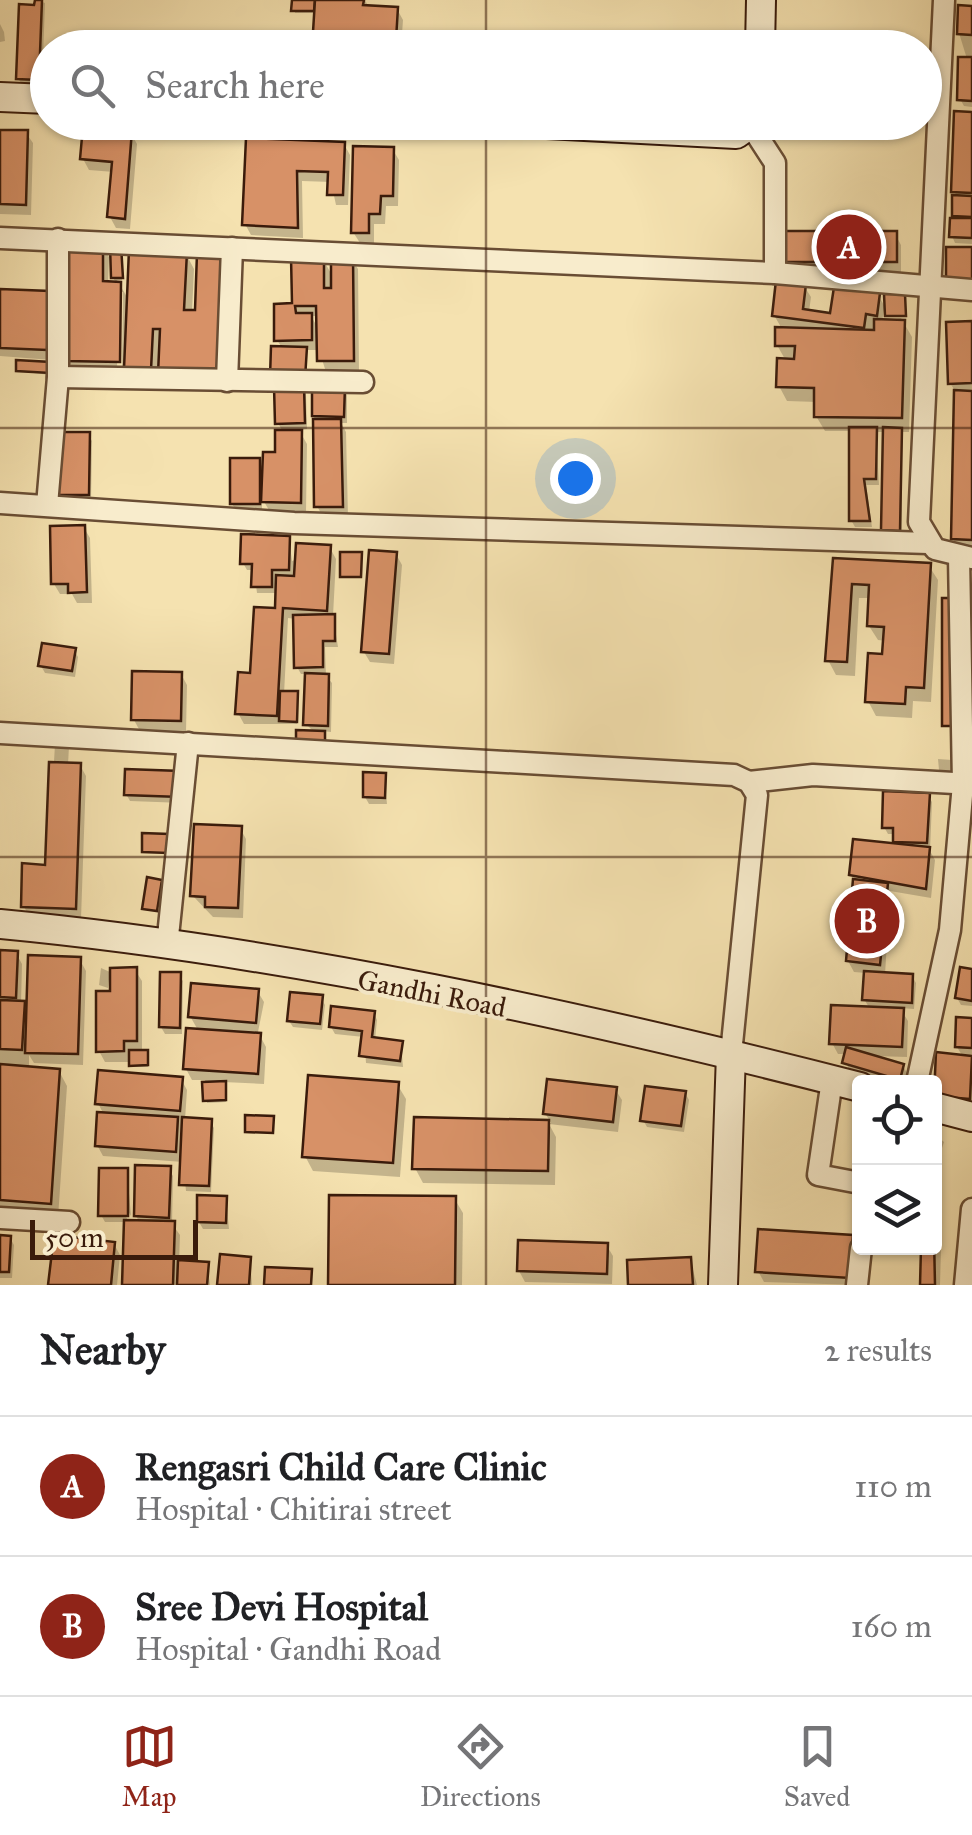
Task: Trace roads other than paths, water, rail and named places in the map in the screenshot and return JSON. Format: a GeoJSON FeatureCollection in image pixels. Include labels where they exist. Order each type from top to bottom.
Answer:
{"type":"FeatureCollection","features":[{"type":"Feature","properties":{"kind":"street"},"geometry":{"type":"LineString","coordinates":[[760,0],[760,30]]}},
{"type":"Feature","properties":{"kind":"street"},"geometry":{"type":"LineString","coordinates":[[942,53],[944,0]]}},
{"type":"Feature","properties":{"kind":"street"},"geometry":{"type":"LineString","coordinates":[[0,97],[30,98]]}},
{"type":"Feature","properties":{"kind":"street"},"geometry":{"type":"LineString","coordinates":[[761,140],[774,163],[775,273]]}},
{"type":"Feature","properties":{"kind":"street"},"geometry":{"type":"LineString","coordinates":[[928,543],[918,522],[939,140]]}},
{"type":"Feature","properties":{"kind":"street"},"geometry":{"type":"LineString","coordinates":[[0,238],[775,273],[933,290],[972,290]]}},
{"type":"Feature","properties":{"kind":"street"},"geometry":{"type":"LineString","coordinates":[[47,505],[58,377],[58,240]]}},
{"type":"Feature","properties":{"kind":"street"},"geometry":{"type":"LineString","coordinates":[[227,381],[232,248]]}},
{"type":"Feature","properties":{"kind":"street"},"geometry":{"type":"LineString","coordinates":[[58,377],[363,382]]}},
{"type":"Feature","properties":{"kind":"street"},"geometry":{"type":"LineString","coordinates":[[0,503],[294,523],[928,543],[965,557],[967,784],[950,930],[919,1075]]}},
{"type":"Feature","properties":{"kind":"street"},"geometry":{"type":"LineString","coordinates":[[0,733],[734,775],[749,782],[813,775],[967,784]]}},
{"type":"Feature","properties":{"kind":"street"},"geometry":{"type":"LineString","coordinates":[[167,946],[188,742]]}},
{"type":"Feature","properties":{"kind":"street"},"geometry":{"type":"LineString","coordinates":[[723,1285],[731,1054],[756,794],[749,782]]}},
{"type":"Feature","properties":{"kind":"street","name":"Gandhi Road"},"geometry":{"type":"LineString","coordinates":[[0,924],[167,946],[386,982],[731,1054],[846,1084]]}},
{"type":"Feature","properties":{"kind":"street"},"geometry":{"type":"LineString","coordinates":[[846,1084],[818,1174],[852,1180]]}},
{"type":"Feature","properties":{"kind":"street"},"geometry":{"type":"LineString","coordinates":[[942,1108],[972,1117]]}},
{"type":"Feature","properties":{"kind":"street"},"geometry":{"type":"LineString","coordinates":[[965,1285],[972,1209]]}},
{"type":"Feature","properties":{"kind":"street"},"geometry":{"type":"LineString","coordinates":[[0,1218],[69,1222]]}},
{"type":"Feature","properties":{"kind":"street"},"geometry":{"type":"LineString","coordinates":[[857,1285],[860,1255]]}},
{"type":"Feature","properties":{"kind":"place","name":"Rengasri Child Care Clinic"},"geometry":{"type":"Point","coordinates":[849,247]}},
{"type":"Feature","properties":{"kind":"place","name":"Sree Devi Hospital"},"geometry":{"type":"Point","coordinates":[867,921]}}]}
